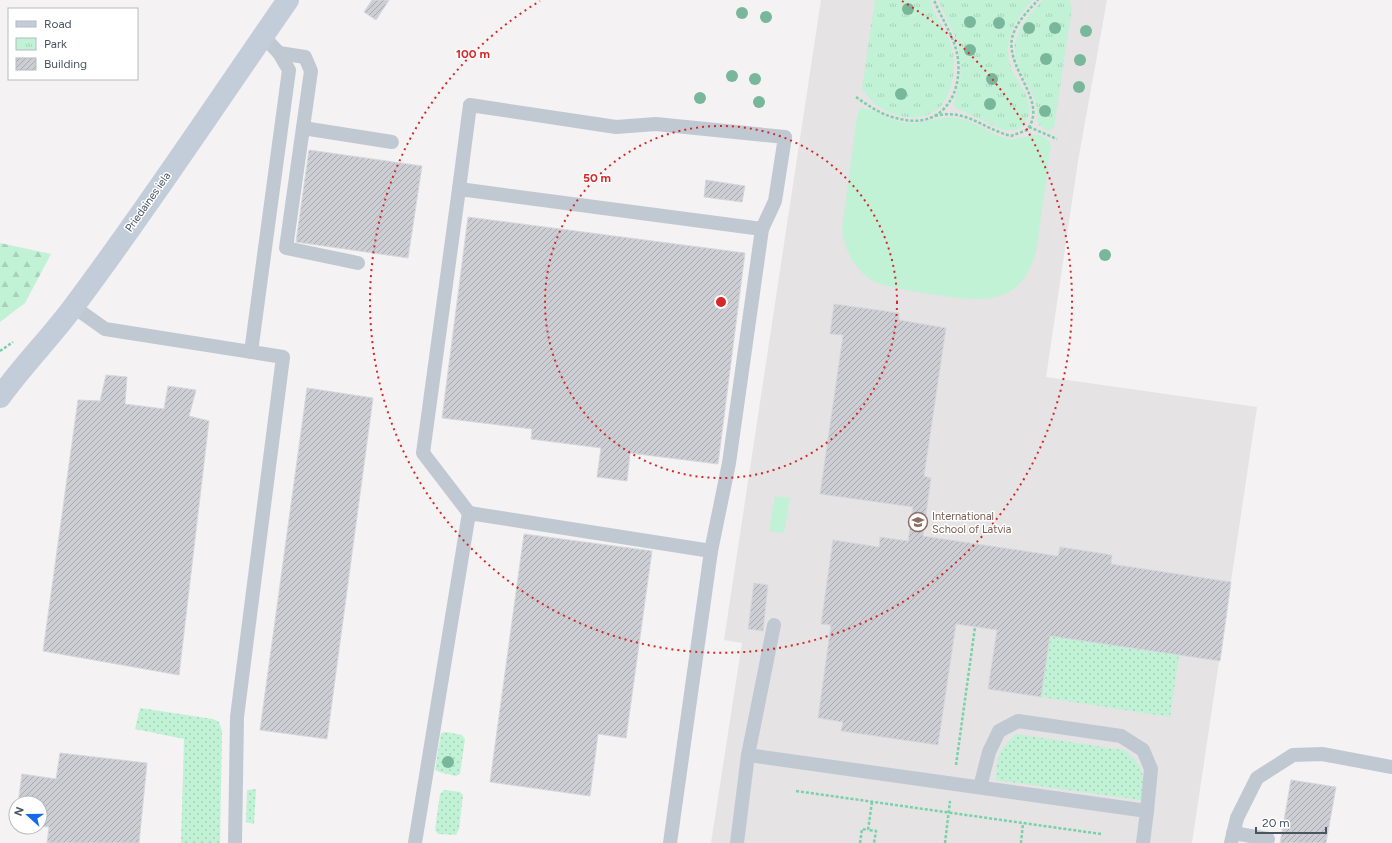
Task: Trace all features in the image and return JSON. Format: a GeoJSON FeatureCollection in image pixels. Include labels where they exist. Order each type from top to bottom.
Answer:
{"type":"FeatureCollection","features":[{"type":"Feature","properties":{"kind":"street","name":"Priedaines iela"},"geometry":{"type":"LineString","coordinates":[[0,397],[12,380],[74,307],[288,0]]}},
{"type":"Feature","properties":{"kind":"lane"},"geometry":{"type":"LineString","coordinates":[[251,352],[288,70],[279,53],[263,36]]}},
{"type":"Feature","properties":{"kind":"lane"},"geometry":{"type":"LineString","coordinates":[[279,53],[305,57],[311,71],[286,248],[358,263]]}},
{"type":"Feature","properties":{"kind":"lane"},"geometry":{"type":"LineString","coordinates":[[670,843],[711,551],[729,463],[762,229],[775,201],[786,137],[656,124],[616,127],[470,105],[423,453],[469,513],[711,551]]}},
{"type":"Feature","properties":{"kind":"lane"},"geometry":{"type":"LineString","coordinates":[[302,128],[392,142]]}},
{"type":"Feature","properties":{"kind":"lane"},"geometry":{"type":"LineString","coordinates":[[459,189],[762,229]]}},
{"type":"Feature","properties":{"kind":"lane"},"geometry":{"type":"LineString","coordinates":[[74,307],[106,329],[283,357],[237,716],[235,843]]}},
{"type":"Feature","properties":{"kind":"lane"},"geometry":{"type":"LineString","coordinates":[[415,843],[469,513]]}},
{"type":"Feature","properties":{"kind":"lane"},"geometry":{"type":"LineString","coordinates":[[737,843],[748,755],[774,625]]}},
{"type":"Feature","properties":{"kind":"lane"},"geometry":{"type":"LineString","coordinates":[[980,787],[989,752],[999,731],[1018,721],[1121,736],[1143,750],[1151,769],[1143,843]]}},
{"type":"Feature","properties":{"kind":"lane"},"geometry":{"type":"LineString","coordinates":[[1268,838],[1232,838],[1237,818],[1257,778],[1293,755],[1322,754],[1392,767]]}},
{"type":"Feature","properties":{"kind":"lane"},"geometry":{"type":"LineString","coordinates":[[748,755],[1147,811]]}},
{"type":"Feature","properties":{"kind":"path"},"geometry":{"type":"LineString","coordinates":[[934,0],[951,32],[958,60],[957,78],[950,104],[935,116]]}},
{"type":"Feature","properties":{"kind":"path"},"geometry":{"type":"LineString","coordinates":[[856,97],[873,109],[900,120],[915,121],[947,113],[966,117],[1011,136],[1019,134],[1029,127],[1034,115],[1033,106],[1014,62],[1012,37],[1026,12],[1038,0]]}},
{"type":"Feature","properties":{"kind":"path"},"geometry":{"type":"LineString","coordinates":[[1029,127],[1057,139]]}},
{"type":"Feature","properties":{"kind":"path"},"geometry":{"type":"LineString","coordinates":[[944,843],[975,627]]}},
{"type":"Feature","properties":{"kind":"path"},"geometry":{"type":"LineString","coordinates":[[796,791],[1101,834]]}},
{"type":"Feature","properties":{"kind":"path"},"geometry":{"type":"LineString","coordinates":[[868,830],[872,802]]}},
{"type":"Feature","properties":{"kind":"path"},"geometry":{"type":"LineString","coordinates":[[1020,843],[1023,824]]}},
{"type":"Feature","properties":{"kind":"path"},"geometry":{"type":"LineString","coordinates":[[860,843],[862,829],[876,831],[874,843]]}},
{"type":"Feature","properties":{"kind":"shaded area"},"geometry":{"type":"Polygon","coordinates":[[[821,0],[1107,0],[1078,161],[1046,377],[1257,407],[1192,843],[711,843],[742,643],[724,640],[821,0]]]}},
{"type":"Feature","properties":{"kind":"green space"},"geometry":{"type":"Polygon","coordinates":[[[875,0],[930,0],[951,46],[954,65],[952,81],[947,97],[941,106],[932,113],[921,117],[898,115],[877,105],[868,97],[862,88],[875,0]]]}},
{"type":"Feature","properties":{"kind":"green space"},"geometry":{"type":"Polygon","coordinates":[[[938,0],[1033,0],[1017,20],[1008,44],[1009,61],[1029,105],[1029,113],[1025,121],[1017,130],[1003,130],[956,108],[954,104],[961,74],[958,43],[938,0]]]}},
{"type":"Feature","properties":{"kind":"green space"},"geometry":{"type":"Polygon","coordinates":[[[1043,0],[1069,0],[1072,7],[1054,128],[1047,131],[1039,125],[1035,101],[1017,62],[1015,53],[1017,36],[1025,20],[1043,0]]]}},
{"type":"Feature","properties":{"kind":"green space"},"geometry":{"type":"Polygon","coordinates":[[[861,108],[873,110],[895,120],[907,123],[952,117],[971,122],[996,135],[1009,139],[1031,135],[1041,135],[1046,138],[1051,144],[1036,252],[1026,275],[1019,285],[1009,292],[995,297],[979,299],[957,298],[906,290],[878,283],[871,280],[859,270],[851,258],[845,244],[842,229],[856,123],[859,110],[861,108]]]}},
{"type":"Feature","properties":{"kind":"green space"},"geometry":{"type":"Polygon","coordinates":[[[0,243],[51,254],[25,303],[0,322],[0,243]]]}},
{"type":"Feature","properties":{"kind":"green space"},"geometry":{"type":"Polygon","coordinates":[[[775,496],[790,498],[784,533],[769,531],[775,496]]]}},
{"type":"Feature","properties":{"kind":"green space"},"geometry":{"type":"Polygon","coordinates":[[[1050,636],[1179,655],[1170,717],[1041,697],[1050,636]]]}},
{"type":"Feature","properties":{"kind":"green space"},"geometry":{"type":"Polygon","coordinates":[[[140,708],[213,719],[219,722],[222,731],[220,843],[181,843],[184,739],[135,729],[140,708]]]}},
{"type":"Feature","properties":{"kind":"green space"},"geometry":{"type":"Polygon","coordinates":[[[446,732],[462,735],[465,739],[460,774],[456,776],[435,770],[441,733],[446,732]]]}},
{"type":"Feature","properties":{"kind":"green space"},"geometry":{"type":"Polygon","coordinates":[[[1016,734],[1124,750],[1136,762],[1142,772],[1143,784],[1141,800],[996,780],[997,765],[1000,754],[1005,745],[1016,734]]]}},
{"type":"Feature","properties":{"kind":"green space"},"geometry":{"type":"Polygon","coordinates":[[[256,789],[254,824],[246,822],[247,790],[256,789]]]}},
{"type":"Feature","properties":{"kind":"green space"},"geometry":{"type":"Polygon","coordinates":[[[444,790],[460,792],[463,795],[459,829],[456,835],[438,834],[435,830],[440,794],[444,790]]]}},
{"type":"Feature","properties":{"kind":"building"},"geometry":{"type":"Polygon","coordinates":[[[372,0],[389,0],[376,20],[364,12],[372,0]]]}},
{"type":"Feature","properties":{"kind":"building"},"geometry":{"type":"Polygon","coordinates":[[[309,150],[422,166],[408,258],[296,242],[309,150]]]}},
{"type":"Feature","properties":{"kind":"building"},"geometry":{"type":"Polygon","coordinates":[[[706,180],[745,186],[742,202],[704,197],[706,180]]]}},
{"type":"Feature","properties":{"kind":"building"},"geometry":{"type":"Polygon","coordinates":[[[468,217],[745,253],[718,464],[630,453],[627,481],[597,477],[601,448],[531,439],[532,429],[442,418],[468,217]]]}},
{"type":"Feature","properties":{"kind":"building","name":"International School of Latvia"},"geometry":{"type":"Polygon","coordinates":[[[834,304],[899,313],[899,320],[946,328],[924,476],[931,478],[923,536],[1058,556],[1060,547],[1112,555],[1111,564],[1231,582],[1220,661],[1050,636],[1041,697],[988,689],[997,630],[956,624],[938,745],[841,731],[843,722],[818,718],[831,625],[821,624],[833,540],[879,547],[880,537],[908,541],[913,507],[820,494],[843,335],[830,334],[834,304]]]}},
{"type":"Feature","properties":{"kind":"building"},"geometry":{"type":"Polygon","coordinates":[[[106,375],[127,377],[125,404],[164,409],[168,386],[196,390],[189,416],[209,421],[179,675],[43,651],[78,400],[100,401],[106,375]]]}},
{"type":"Feature","properties":{"kind":"building"},"geometry":{"type":"Polygon","coordinates":[[[307,388],[373,398],[327,739],[260,730],[307,388]]]}},
{"type":"Feature","properties":{"kind":"building"},"geometry":{"type":"Polygon","coordinates":[[[524,534],[652,551],[626,738],[598,734],[590,796],[490,782],[524,534]]]}},
{"type":"Feature","properties":{"kind":"building"},"geometry":{"type":"Polygon","coordinates":[[[754,583],[768,585],[763,631],[748,629],[754,583]]]}},
{"type":"Feature","properties":{"kind":"building"},"geometry":{"type":"Polygon","coordinates":[[[60,753],[147,763],[139,843],[47,843],[49,827],[48,795],[19,795],[22,774],[56,779],[60,753]]]}},
{"type":"Feature","properties":{"kind":"building"},"geometry":{"type":"Polygon","coordinates":[[[1291,780],[1336,787],[1326,843],[1280,843],[1291,780]]]}},
{"type":"Feature","properties":{"kind":"place","name":"International School of Latvia"},"geometry":{"type":"Point","coordinates":[918,522]}}]}
